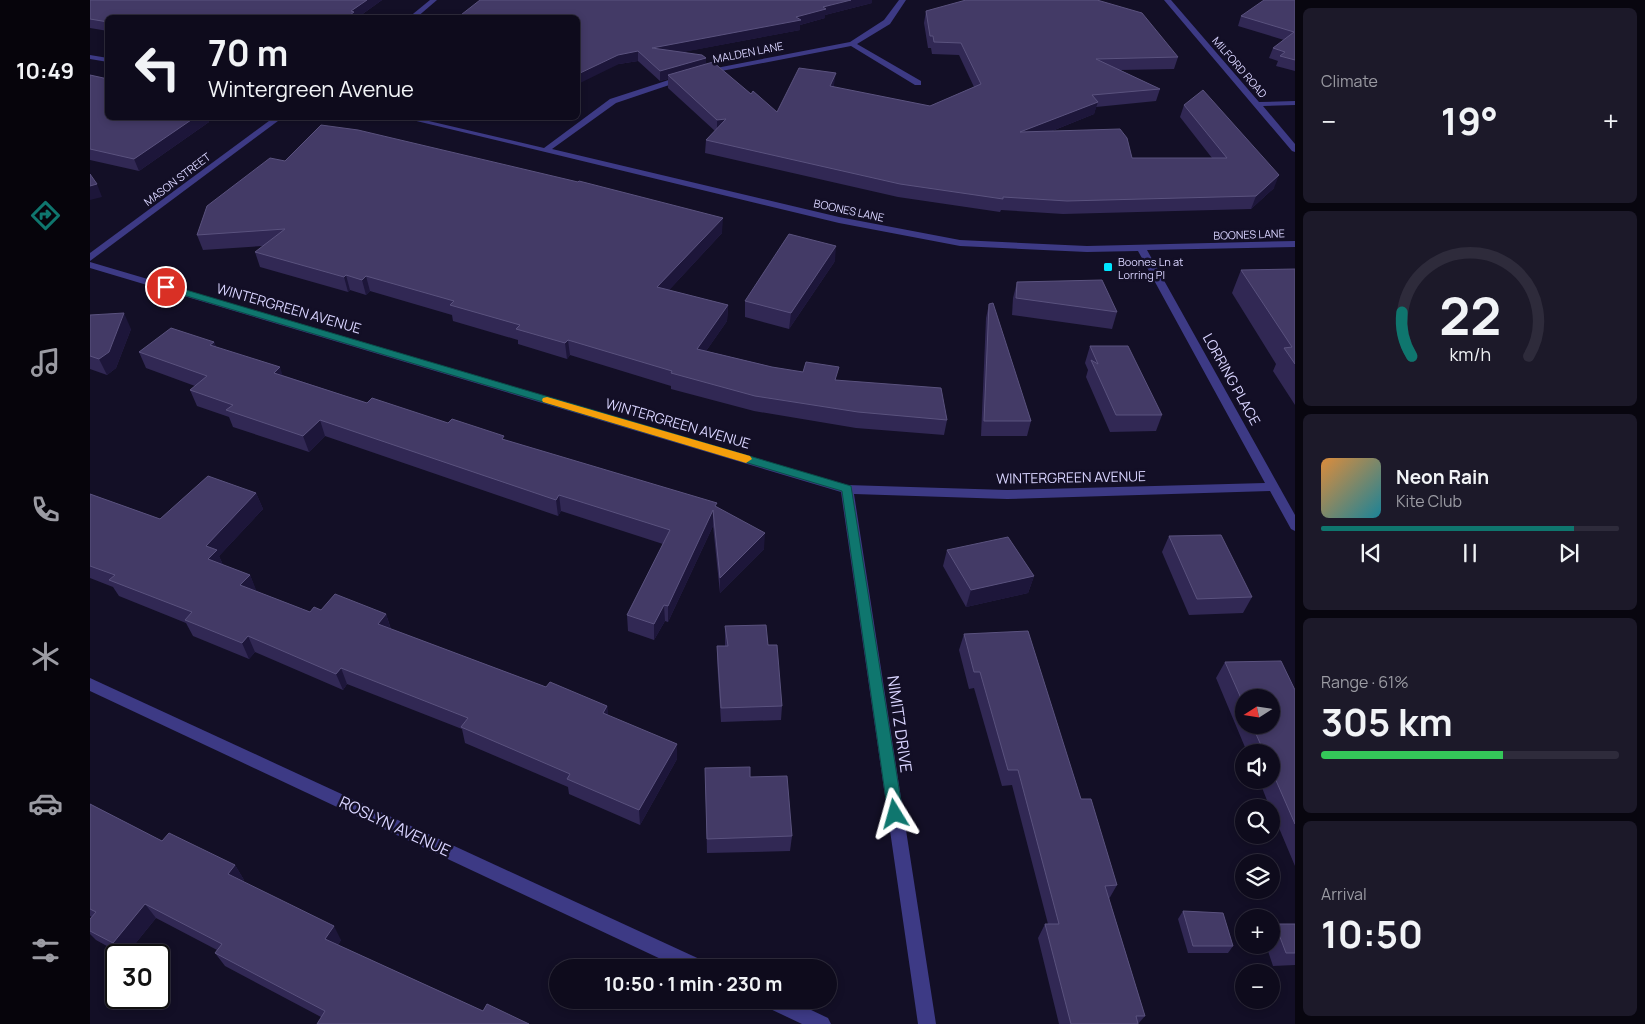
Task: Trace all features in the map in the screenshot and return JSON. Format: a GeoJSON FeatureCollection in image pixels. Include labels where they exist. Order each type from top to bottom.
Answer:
{"type":"FeatureCollection","features":[{"type":"Feature","properties":{"kind":"street"},"geometry":{"type":"LineString","coordinates":[[415,15],[434,0]]}},
{"type":"Feature","properties":{"kind":"street","name":"MALDEN LANE"},"geometry":{"type":"LineString","coordinates":[[700,73],[852,44],[887,22],[903,0]]}},
{"type":"Feature","properties":{"kind":"street","name":"MILFORD ROAD"},"geometry":{"type":"LineString","coordinates":[[1167,0],[1295,149]]}},
{"type":"Feature","properties":{"kind":"street"},"geometry":{"type":"LineString","coordinates":[[852,44],[918,84]]}},
{"type":"Feature","properties":{"kind":"street"},"geometry":{"type":"LineString","coordinates":[[90,57],[105,60]]}},
{"type":"Feature","properties":{"kind":"street"},"geometry":{"type":"LineString","coordinates":[[548,149],[613,101],[652,86],[691,76]]}},
{"type":"Feature","properties":{"kind":"street"},"geometry":{"type":"LineString","coordinates":[[1257,104],[1295,103]]}},
{"type":"Feature","properties":{"kind":"street","name":"MASON STREET"},"geometry":{"type":"LineString","coordinates":[[90,258],[275,120]]}},
{"type":"Feature","properties":{"kind":"street","name":"BOONES LANE"},"geometry":{"type":"LineString","coordinates":[[417,120],[548,149],[839,220],[960,243],[1027,247],[1141,248],[1295,244]]}},
{"type":"Feature","properties":{"kind":"street","name":"LORRING PLACE"},"geometry":{"type":"LineString","coordinates":[[1141,248],[1295,526]]}},
{"type":"Feature","properties":{"kind":"street","name":"WINTERGREEN AVENUE"},"geometry":{"type":"LineString","coordinates":[[90,265],[847,489],[899,493],[1031,494],[1274,486]]}},
{"type":"Feature","properties":{"kind":"street","name":"NIMITZ DRIVE"},"geometry":{"type":"LineString","coordinates":[[847,489],[926,1024]]}},
{"type":"Feature","properties":{"kind":"street","name":"ROSLYN AVENUE"},"geometry":{"type":"LineString","coordinates":[[90,684],[681,959]]}},
{"type":"Feature","properties":{"kind":"street"},"geometry":{"type":"LineString","coordinates":[[790,1009],[822,1024]]}},
{"type":"Feature","properties":{"kind":"building"},"geometry":{"type":"Polygon","coordinates":[[[90,0],[367,0],[351,11],[354,12],[350,15],[105,15],[105,22],[90,19],[90,0]]]}},
{"type":"Feature","properties":{"kind":"building"},"geometry":{"type":"Polygon","coordinates":[[[480,0],[851,0],[823,7],[826,9],[796,17],[801,20],[652,48],[702,55],[706,58],[660,71],[638,51],[618,55],[580,73],[580,15],[461,15],[480,0]]]}},
{"type":"Feature","properties":{"kind":"building"},"geometry":{"type":"Polygon","coordinates":[[[966,0],[1097,0],[1142,13],[1178,57],[1096,59],[1160,89],[1092,95],[1098,102],[1020,132],[1120,129],[1127,138],[1132,158],[1227,158],[1184,105],[1203,90],[1279,175],[1256,196],[1067,201],[1003,197],[1003,199],[900,184],[706,140],[726,119],[717,120],[668,75],[713,62],[751,94],[753,91],[777,112],[799,68],[836,73],[830,86],[930,106],[981,84],[961,43],[934,42],[933,36],[930,36],[926,11],[966,0]]]}},
{"type":"Feature","properties":{"kind":"building"},"geometry":{"type":"Polygon","coordinates":[[[1264,0],[1295,0],[1295,60],[1280,56],[1285,52],[1273,48],[1294,32],[1241,16],[1264,0]]]}},
{"type":"Feature","properties":{"kind":"building"},"geometry":{"type":"Polygon","coordinates":[[[90,75],[105,78],[105,120],[191,120],[134,159],[90,149],[90,75]]]}},
{"type":"Feature","properties":{"kind":"building"},"geometry":{"type":"Polygon","coordinates":[[[321,125],[358,130],[579,181],[723,218],[657,287],[728,305],[697,349],[772,367],[803,372],[806,362],[839,367],[835,380],[941,388],[947,420],[858,412],[755,396],[671,373],[672,371],[568,340],[565,343],[516,329],[520,325],[450,305],[454,301],[366,276],[362,280],[346,275],[344,277],[255,252],[285,229],[197,235],[207,206],[270,158],[285,161],[321,125]]]}},
{"type":"Feature","properties":{"kind":"building"},"geometry":{"type":"Polygon","coordinates":[[[90,174],[97,184],[90,186],[90,174]]]}},
{"type":"Feature","properties":{"kind":"building"},"geometry":{"type":"Polygon","coordinates":[[[789,234],[836,246],[791,313],[745,301],[789,234]]]}},
{"type":"Feature","properties":{"kind":"building"},"geometry":{"type":"Polygon","coordinates":[[[1295,269],[1295,364],[1284,348],[1292,347],[1241,270],[1295,269]]]}},
{"type":"Feature","properties":{"kind":"building"},"geometry":{"type":"Polygon","coordinates":[[[1102,280],[1117,312],[1016,298],[1017,282],[1102,280]]]}},
{"type":"Feature","properties":{"kind":"building"},"geometry":{"type":"Polygon","coordinates":[[[993,303],[1031,421],[984,421],[989,304],[993,303]]]}},
{"type":"Feature","properties":{"kind":"building"},"geometry":{"type":"Polygon","coordinates":[[[124,313],[109,352],[99,359],[90,356],[90,315],[124,313]]]}},
{"type":"Feature","properties":{"kind":"building"},"geometry":{"type":"Polygon","coordinates":[[[171,328],[214,342],[210,345],[280,367],[274,373],[367,403],[372,398],[448,423],[452,419],[504,436],[502,439],[717,503],[715,506],[765,533],[720,578],[713,510],[668,606],[664,605],[654,624],[627,615],[670,530],[559,495],[556,500],[320,420],[303,436],[226,410],[233,405],[190,390],[207,376],[139,352],[171,328]]]}},
{"type":"Feature","properties":{"kind":"building"},"geometry":{"type":"Polygon","coordinates":[[[1090,346],[1128,346],[1162,415],[1116,415],[1091,360],[1098,364],[1090,346]]]}},
{"type":"Feature","properties":{"kind":"building"},"geometry":{"type":"Polygon","coordinates":[[[208,476],[256,493],[206,546],[217,550],[208,559],[250,575],[240,585],[310,612],[314,607],[321,610],[335,594],[386,614],[378,624],[546,687],[550,682],[607,706],[603,713],[677,744],[639,810],[567,779],[570,774],[461,727],[468,718],[341,668],[336,674],[248,636],[242,643],[185,620],[192,612],[109,580],[115,575],[90,566],[90,494],[160,519],[208,476]]]}},
{"type":"Feature","properties":{"kind":"building"},"geometry":{"type":"Polygon","coordinates":[[[1221,535],[1252,597],[1197,599],[1169,536],[1221,535]]]}},
{"type":"Feature","properties":{"kind":"building"},"geometry":{"type":"Polygon","coordinates":[[[1008,537],[1034,576],[971,590],[947,550],[1008,537]]]}},
{"type":"Feature","properties":{"kind":"building"},"geometry":{"type":"Polygon","coordinates":[[[766,625],[768,645],[777,645],[782,706],[721,708],[717,646],[728,646],[725,626],[766,625]]]}},
{"type":"Feature","properties":{"kind":"building"},"geometry":{"type":"Polygon","coordinates":[[[1028,631],[1081,799],[1091,799],[1117,885],[1105,886],[1145,1016],[1136,1016],[1138,1024],[1071,1024],[1045,924],[1059,924],[1018,770],[1008,770],[980,672],[974,672],[964,634],[1028,631]]]}},
{"type":"Feature","properties":{"kind":"building"},"geometry":{"type":"Polygon","coordinates":[[[1281,661],[1295,690],[1295,824],[1280,789],[1280,744],[1260,744],[1256,734],[1280,734],[1280,689],[1237,689],[1225,662],[1281,661]]]}},
{"type":"Feature","properties":{"kind":"building"},"geometry":{"type":"Polygon","coordinates":[[[750,767],[750,777],[787,776],[792,836],[707,839],[705,768],[750,767]]]}},
{"type":"Feature","properties":{"kind":"building"},"geometry":{"type":"Polygon","coordinates":[[[90,804],[162,841],[169,833],[235,865],[228,874],[334,926],[325,939],[483,1011],[487,1004],[529,1024],[317,1024],[325,1011],[215,953],[222,944],[145,904],[113,943],[90,931],[90,919],[96,912],[90,909],[90,804]]]}},
{"type":"Feature","properties":{"kind":"building"},"geometry":{"type":"Polygon","coordinates":[[[1183,911],[1223,913],[1233,946],[1193,946],[1183,911]]]}},
{"type":"Feature","properties":{"kind":"building"},"geometry":{"type":"Polygon","coordinates":[[[1280,924],[1295,924],[1295,953],[1286,953],[1280,937],[1280,924]]]}},
{"type":"Feature","properties":{"kind":"slow traffic"},"geometry":{"type":"LineString","coordinates":[[547,400],[746,459]]}},
{"type":"Feature","properties":{"kind":"place","name":"Boones Ln at Lorring Pl"},"geometry":{"type":"Point","coordinates":[1108,267]}},
{"type":"Feature","properties":{"kind":"route"},"geometry":{"type":"LineString","coordinates":[[166,287],[847,489],[895,814]]}}]}
